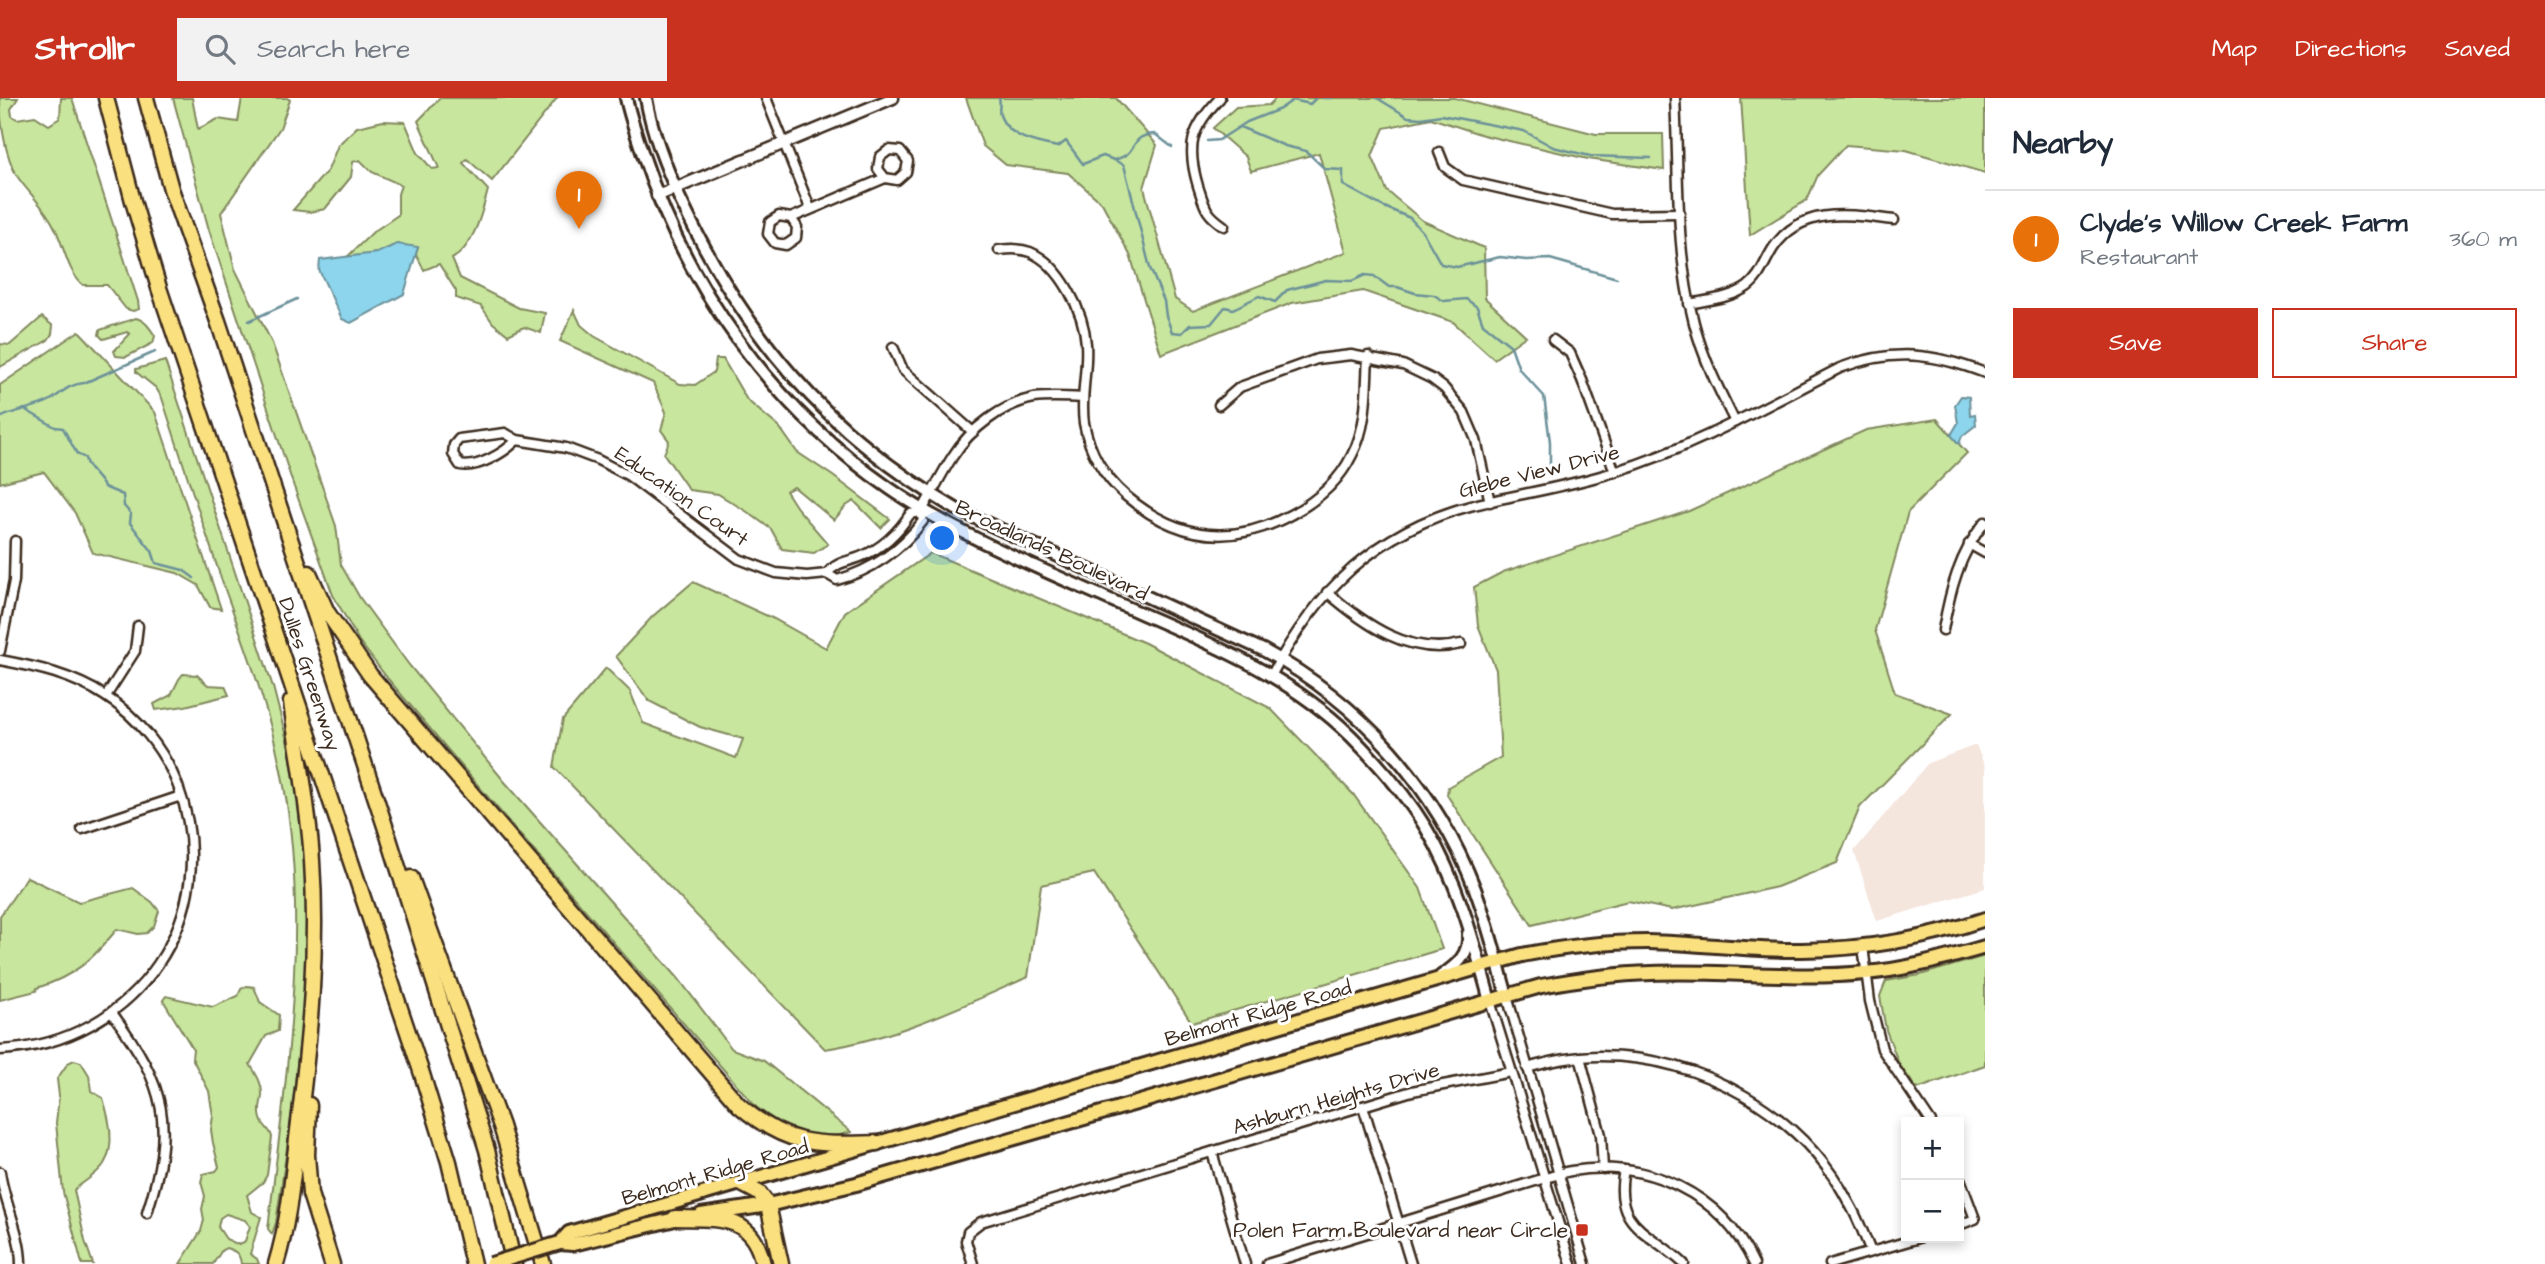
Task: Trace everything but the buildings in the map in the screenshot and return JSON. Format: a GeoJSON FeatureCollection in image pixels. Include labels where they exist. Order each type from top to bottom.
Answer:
{"type":"FeatureCollection","features":[{"type":"Feature","properties":{"kind":"highway"},"geometry":{"type":"LineString","coordinates":[[97,98],[130,212],[159,288]]}},
{"type":"Feature","properties":{"kind":"highway","name":"Dulles Greenway"},"geometry":{"type":"LineString","coordinates":[[106,98],[159,288],[445,1149],[461,1205],[473,1264]]}},
{"type":"Feature","properties":{"kind":"highway","name":"Dulles Greenway"},"geometry":{"type":"LineString","coordinates":[[146,98],[171,189],[385,826],[487,1150],[514,1264]]}},
{"type":"Feature","properties":{"kind":"highway"},"geometry":{"type":"LineString","coordinates":[[252,425],[310,576],[327,612],[370,676],[727,1092],[754,1118],[799,1141],[823,1145],[877,1143]]}},
{"type":"Feature","properties":{"kind":"highway"},"geometry":{"type":"LineString","coordinates":[[287,669],[312,860],[314,960],[307,1171],[316,1216],[332,1264]]}},
{"type":"Feature","properties":{"kind":"highway"},"geometry":{"type":"LineString","coordinates":[[385,826],[404,860],[488,1090],[542,1264]]}},
{"type":"Feature","properties":{"kind":"highway"},"geometry":{"type":"LineString","coordinates":[[276,1264],[288,1212],[311,1023]]}},
{"type":"Feature","properties":{"kind":"highway"},"geometry":{"type":"LineString","coordinates":[[742,1184],[759,1193],[768,1205],[781,1264]]}},
{"type":"Feature","properties":{"kind":"highway"},"geometry":{"type":"LineString","coordinates":[[675,1218],[719,1220],[740,1226],[748,1231],[758,1244],[763,1264]]}},
{"type":"Feature","properties":{"kind":"main road","name":"Broadlands Boulevard"},"geometry":{"type":"LineString","coordinates":[[626,98],[657,196],[696,278],[727,325],[799,412],[842,452],[892,491],[922,510],[1027,562],[1219,649],[1271,676],[1326,714],[1349,734],[1390,779],[1431,838],[1453,883],[1468,924],[1490,1001]]}},
{"type":"Feature","properties":{"kind":"main road","name":"Broadlands Boulevard"},"geometry":{"type":"LineString","coordinates":[[646,98],[667,171],[717,273],[771,352],[846,431],[932,495],[979,520],[1230,634],[1280,660],[1325,690],[1382,740],[1437,813],[1463,863],[1475,891],[1507,996]]}},
{"type":"Feature","properties":{"kind":"main road","name":"Belmont Ridge Road"},"geometry":{"type":"LineString","coordinates":[[560,1243],[569,1233],[1497,962],[1559,948],[1620,943],[1802,950],[1863,946],[1920,936],[1985,919]]}},
{"type":"Feature","properties":{"kind":"main road"},"geometry":{"type":"LineString","coordinates":[[1434,980],[1464,957],[1469,941],[1468,924]]}},
{"type":"Feature","properties":{"kind":"main road","name":"Belmont Ridge Road"},"geometry":{"type":"LineString","coordinates":[[491,1264],[560,1243],[573,1244],[675,1218],[768,1205],[856,1184],[1507,996],[1571,980],[1654,972],[1783,977],[1867,973],[1943,959],[1985,947]]}},
{"type":"Feature","properties":{"kind":"street"},"geometry":{"type":"LineString","coordinates":[[766,98],[810,208]]}},
{"type":"Feature","properties":{"kind":"street"},"geometry":{"type":"LineString","coordinates":[[657,196],[893,98]]}},
{"type":"Feature","properties":{"kind":"street"},"geometry":{"type":"LineString","coordinates":[[1220,98],[1200,121],[1192,143],[1191,155],[1208,215],[1224,226]]}},
{"type":"Feature","properties":{"kind":"street"},"geometry":{"type":"LineString","coordinates":[[1675,98],[1683,264],[1689,304],[1704,355],[1735,422]]}},
{"type":"Feature","properties":{"kind":"street"},"geometry":{"type":"LineString","coordinates":[[1440,152],[1445,167],[1463,180],[1612,214],[1680,213]]}},
{"type":"Feature","properties":{"kind":"street"},"geometry":{"type":"LineString","coordinates":[[791,218],[885,178]]}},
{"type":"Feature","properties":{"kind":"street"},"geometry":{"type":"LineString","coordinates":[[1689,304],[1735,294],[1745,289],[1759,275],[1776,244],[1785,234],[1807,220],[1833,214],[1894,220]]}},
{"type":"Feature","properties":{"kind":"street"},"geometry":{"type":"LineString","coordinates":[[999,250],[1016,248],[1031,252],[1051,268],[1071,294],[1078,309],[1086,341],[1084,423],[1091,447],[1102,469],[1127,497],[1160,519],[1183,529],[1208,535],[1234,535],[1275,523],[1314,501],[1338,479],[1352,456],[1361,431],[1368,356]]}},
{"type":"Feature","properties":{"kind":"street"},"geometry":{"type":"LineString","coordinates":[[1553,340],[1570,354],[1578,371],[1615,472]]}},
{"type":"Feature","properties":{"kind":"street"},"geometry":{"type":"LineString","coordinates":[[893,347],[903,370],[973,432]]}},
{"type":"Feature","properties":{"kind":"street","name":"Glebe View Drive"},"geometry":{"type":"LineString","coordinates":[[1271,676],[1298,630],[1327,592],[1351,568],[1394,537],[1439,516],[1615,472],[1735,422],[1840,368],[1874,357],[1912,354],[1930,356],[1985,373]]}},
{"type":"Feature","properties":{"kind":"street"},"geometry":{"type":"LineString","coordinates":[[1219,405],[1240,387],[1301,363],[1335,356],[1368,356],[1418,370],[1444,388],[1464,412],[1476,440],[1490,502]]}},
{"type":"Feature","properties":{"kind":"street"},"geometry":{"type":"LineString","coordinates":[[827,574],[833,565],[872,551],[896,533],[910,514],[922,510],[953,455],[973,432],[993,416],[1020,402],[1050,397],[1083,398]]}},
{"type":"Feature","properties":{"kind":"street","name":"Education Court"},"geometry":{"type":"LineString","coordinates":[[517,440],[507,450],[470,466],[460,465],[453,454],[454,445],[459,439],[505,433],[517,440],[566,448],[617,469],[739,559],[759,568],[789,575],[827,574],[836,580],[881,562],[923,522],[922,510]]}},
{"type":"Feature","properties":{"kind":"street"},"geometry":{"type":"LineString","coordinates":[[1943,630],[1955,577],[1969,544],[1985,522]]}},
{"type":"Feature","properties":{"kind":"street"},"geometry":{"type":"LineString","coordinates":[[0,651],[14,581],[15,541]]}},
{"type":"Feature","properties":{"kind":"street"},"geometry":{"type":"LineString","coordinates":[[1969,544],[1985,553]]}},
{"type":"Feature","properties":{"kind":"street"},"geometry":{"type":"LineString","coordinates":[[1327,592],[1352,614],[1396,638],[1416,645],[1444,648],[1461,643]]}},
{"type":"Feature","properties":{"kind":"street"},"geometry":{"type":"LineString","coordinates":[[106,696],[135,651],[138,626]]}},
{"type":"Feature","properties":{"kind":"street"},"geometry":{"type":"LineString","coordinates":[[0,660],[72,678],[106,696],[131,716],[152,740],[169,767],[181,796],[191,856],[188,887],[181,916],[159,965],[135,993],[111,1013],[66,1038],[29,1048],[0,1050]]}},
{"type":"Feature","properties":{"kind":"street"},"geometry":{"type":"LineString","coordinates":[[82,829],[181,796]]}},
{"type":"Feature","properties":{"kind":"street"},"geometry":{"type":"LineString","coordinates":[[1863,946],[1873,1019],[1882,1049],[1928,1117]]}},
{"type":"Feature","properties":{"kind":"street"},"geometry":{"type":"LineString","coordinates":[[1507,996],[1585,1264]]}},
{"type":"Feature","properties":{"kind":"street"},"geometry":{"type":"LineString","coordinates":[[1490,1001],[1571,1264]]}},
{"type":"Feature","properties":{"kind":"street"},"geometry":{"type":"LineString","coordinates":[[111,1013],[148,1066],[160,1104],[162,1160],[147,1213]]}},
{"type":"Feature","properties":{"kind":"street"},"geometry":{"type":"LineString","coordinates":[[1527,1068],[1555,1060],[1601,1056],[1678,1067],[1729,1086],[1777,1116],[1818,1159],[1849,1202],[1871,1252]]}},
{"type":"Feature","properties":{"kind":"street"},"geometry":{"type":"LineString","coordinates":[[1580,1057],[1601,1135],[1603,1170]]}},
{"type":"Feature","properties":{"kind":"street","name":"Ashburn Heights Drive"},"geometry":{"type":"LineString","coordinates":[[973,1264],[966,1241],[968,1232],[981,1222],[1363,1106],[1436,1086],[1511,1072]]}},
{"type":"Feature","properties":{"kind":"street"},"geometry":{"type":"LineString","coordinates":[[1363,1106],[1411,1264]]}},
{"type":"Feature","properties":{"kind":"street","name":"Ashburn Heights Drive"},"geometry":{"type":"LineString","coordinates":[[1212,1152],[1245,1264]]}},
{"type":"Feature","properties":{"kind":"street"},"geometry":{"type":"LineString","coordinates":[[1267,1264],[1545,1178],[1571,1171],[1603,1170],[1624,1170],[1663,1177],[1703,1200],[1746,1247],[1754,1264]]}},
{"type":"Feature","properties":{"kind":"street"},"geometry":{"type":"LineString","coordinates":[[1624,1170],[1621,1191],[1630,1219],[1643,1234],[1668,1249],[1684,1264]]}},
{"type":"Feature","properties":{"kind":"street"},"geometry":{"type":"LineString","coordinates":[[0,1172],[5,1203],[18,1238],[21,1264]]}},
{"type":"Feature","properties":{"kind":"street"},"geometry":{"type":"LineString","coordinates":[[1964,1189],[1975,1219],[1964,1223]]}},
{"type":"Feature","properties":{"kind":"street"},"geometry":{"type":"LineString","coordinates":[[1829,1264],[1902,1243]]}},
{"type":"Feature","properties":{"kind":"shaded area"},"geometry":{"type":"Polygon","coordinates":[[[1976,745],[1985,767],[1985,888],[1877,921],[1854,851],[1928,763],[1976,745]]]}},
{"type":"Feature","properties":{"kind":"green space"},"geometry":{"type":"Polygon","coordinates":[[[0,98],[18,98],[11,109],[12,116],[17,119],[35,116],[49,125],[60,118],[61,98],[72,98],[139,309],[126,309],[107,285],[83,285],[74,274],[51,221],[17,176],[9,159],[0,98]]]}},
{"type":"Feature","properties":{"kind":"green space"},"geometry":{"type":"Polygon","coordinates":[[[173,98],[192,98],[198,129],[218,119],[238,122],[242,98],[290,100],[280,128],[221,213],[235,269],[272,343],[336,526],[341,565],[360,598],[409,665],[504,781],[678,978],[732,1049],[764,1061],[851,1132],[822,1140],[790,1131],[756,1107],[515,829],[359,641],[333,595],[294,487],[209,230],[173,98]]]}},
{"type":"Feature","properties":{"kind":"green space"},"geometry":{"type":"Polygon","coordinates":[[[440,98],[557,98],[492,181],[467,159],[463,163],[488,190],[471,238],[452,259],[460,278],[519,308],[545,313],[541,333],[524,327],[508,335],[493,323],[481,306],[456,298],[456,291],[439,264],[424,270],[416,254],[418,248],[397,244],[377,253],[347,257],[373,232],[398,215],[401,185],[372,172],[360,160],[353,162],[351,177],[325,209],[310,212],[293,210],[328,170],[338,145],[357,127],[383,121],[405,122],[418,153],[432,169],[439,168],[418,121],[440,98]]]}},
{"type":"Feature","properties":{"kind":"green space"},"geometry":{"type":"Polygon","coordinates":[[[966,98],[1116,98],[1157,145],[1144,188],[1175,299],[1193,311],[1346,252],[1319,153],[1251,171],[1246,157],[1213,128],[1236,107],[1269,105],[1276,98],[1455,98],[1596,134],[1663,134],[1664,170],[1588,159],[1483,135],[1431,118],[1384,128],[1372,156],[1387,191],[1423,221],[1484,248],[1485,298],[1526,336],[1494,359],[1453,322],[1363,291],[1292,303],[1161,354],[1130,255],[1102,203],[1068,173],[1006,165],[983,146],[966,98]]]}},
{"type":"Feature","properties":{"kind":"green space"},"geometry":{"type":"Polygon","coordinates":[[[1741,98],[1985,98],[1985,173],[1906,150],[1846,145],[1818,175],[1807,200],[1750,235],[1741,98]]]}},
{"type":"Feature","properties":{"kind":"green space"},"geometry":{"type":"Polygon","coordinates":[[[574,310],[581,325],[594,336],[680,384],[695,385],[714,372],[716,359],[723,359],[747,400],[780,428],[797,452],[890,519],[881,528],[854,501],[834,520],[794,487],[786,491],[828,544],[814,553],[782,549],[771,529],[746,511],[718,494],[689,490],[664,454],[669,441],[661,430],[666,412],[653,383],[560,341],[574,310]]]}},
{"type":"Feature","properties":{"kind":"green space"},"geometry":{"type":"Polygon","coordinates":[[[42,317],[53,326],[48,340],[0,367],[0,344],[10,345],[42,317]]]}},
{"type":"Feature","properties":{"kind":"green space"},"geometry":{"type":"Polygon","coordinates":[[[136,318],[145,322],[151,330],[155,336],[153,343],[126,357],[116,356],[114,351],[130,334],[127,332],[103,339],[99,335],[100,330],[136,318]]]}},
{"type":"Feature","properties":{"kind":"green space"},"geometry":{"type":"Polygon","coordinates":[[[79,331],[155,412],[221,609],[210,607],[198,585],[177,573],[93,553],[75,513],[44,472],[0,483],[0,385],[79,331]]]}},
{"type":"Feature","properties":{"kind":"green space"},"geometry":{"type":"Polygon","coordinates":[[[165,361],[273,687],[290,752],[300,808],[307,878],[309,960],[290,1128],[276,1223],[272,1234],[268,1229],[287,1064],[295,951],[291,840],[279,760],[258,684],[162,398],[156,388],[136,372],[136,369],[165,361]]]}},
{"type":"Feature","properties":{"kind":"green space"},"geometry":{"type":"Polygon","coordinates":[[[1937,419],[1967,453],[1908,512],[1875,630],[1895,693],[1952,714],[1860,807],[1837,863],[1777,887],[1672,910],[1628,901],[1532,925],[1447,795],[1448,787],[1501,757],[1496,670],[1478,625],[1474,587],[1503,572],[1689,511],[1866,430],[1937,419]]]}},
{"type":"Feature","properties":{"kind":"green space"},"geometry":{"type":"Polygon","coordinates":[[[931,553],[1145,643],[1270,708],[1353,794],[1420,888],[1442,949],[1192,1023],[1094,873],[1041,885],[1028,977],[903,1029],[825,1049],[554,767],[563,719],[606,668],[630,691],[643,723],[736,758],[743,739],[700,727],[649,701],[616,656],[653,616],[693,582],[774,619],[826,648],[845,612],[931,553]]]}},
{"type":"Feature","properties":{"kind":"green space"},"geometry":{"type":"Polygon","coordinates":[[[183,674],[197,675],[208,685],[225,686],[229,695],[156,710],[154,704],[171,695],[183,674]]]}},
{"type":"Feature","properties":{"kind":"green space"},"geometry":{"type":"Polygon","coordinates":[[[27,877],[79,902],[133,888],[152,902],[159,911],[154,926],[147,933],[138,934],[117,929],[82,966],[37,988],[36,991],[0,1000],[0,916],[27,877]]]}},
{"type":"Feature","properties":{"kind":"green space"},"geometry":{"type":"Polygon","coordinates":[[[1985,956],[1985,1065],[1917,1089],[1899,1064],[1886,1030],[1880,996],[1886,981],[1920,975],[1985,956]]]}},
{"type":"Feature","properties":{"kind":"green space"},"geometry":{"type":"Polygon","coordinates":[[[254,987],[260,1002],[279,1015],[278,1031],[266,1036],[250,1064],[261,1087],[261,1119],[272,1137],[267,1175],[263,1182],[247,1195],[252,1212],[261,1217],[250,1254],[259,1264],[241,1264],[237,1253],[226,1248],[213,1264],[180,1264],[201,1231],[204,1220],[202,1209],[205,1196],[201,1182],[203,1174],[216,1171],[219,1167],[211,1130],[213,1116],[209,1091],[192,1058],[193,1049],[163,1000],[166,996],[213,1007],[238,996],[241,989],[254,987]],[[226,1214],[220,1218],[218,1227],[226,1239],[239,1245],[245,1241],[250,1226],[245,1220],[226,1214]]]}},
{"type":"Feature","properties":{"kind":"green space"},"geometry":{"type":"Polygon","coordinates":[[[74,1060],[81,1062],[89,1075],[91,1091],[103,1098],[111,1140],[104,1164],[74,1190],[93,1264],[82,1264],[63,1192],[56,1123],[59,1096],[57,1079],[68,1063],[74,1060]]]}},
{"type":"Feature","properties":{"kind":"water"},"geometry":{"type":"Polygon","coordinates":[[[397,244],[418,247],[404,294],[351,323],[342,319],[319,270],[320,260],[377,253],[397,244]]]}},
{"type":"Feature","properties":{"kind":"water"},"geometry":{"type":"Polygon","coordinates":[[[1961,396],[1969,397],[1970,415],[1975,414],[1976,425],[1962,436],[1959,444],[1951,435],[1958,423],[1955,405],[1961,396]]]}},
{"type":"Feature","properties":{"kind":"waterway"},"geometry":{"type":"LineString","coordinates":[[999,98],[1000,115],[1009,129],[1024,138],[1058,147],[1066,141],[1083,164],[1103,156],[1114,160],[1122,157],[1139,139],[1148,135],[1155,134],[1172,147]]}},
{"type":"Feature","properties":{"kind":"waterway"},"geometry":{"type":"LineString","coordinates":[[1207,141],[1219,140],[1247,122],[1280,109],[1293,100],[1310,104],[1316,98]]}},
{"type":"Feature","properties":{"kind":"waterway"},"geometry":{"type":"LineString","coordinates":[[1323,98],[1332,98]]}},
{"type":"Feature","properties":{"kind":"waterway"},"geometry":{"type":"LineString","coordinates":[[1377,98],[1408,117],[1441,115],[1524,131],[1553,147],[1590,156],[1651,158]]}},
{"type":"Feature","properties":{"kind":"waterway"},"geometry":{"type":"LineString","coordinates":[[1240,127],[1285,146],[1306,151],[1325,169],[1343,170],[1343,185],[1410,218],[1423,232],[1441,264],[1457,267],[1500,257],[1550,259],[1617,278]]}},
{"type":"Feature","properties":{"kind":"waterway"},"geometry":{"type":"LineString","coordinates":[[1114,160],[1124,165],[1150,268],[1164,301],[1172,332],[1182,333],[1190,325],[1211,324],[1225,307],[1233,309],[1259,296],[1275,302],[1287,290],[1326,280],[1352,281],[1365,275],[1374,276],[1389,287],[1434,295],[1444,301],[1466,299],[1477,307],[1483,324],[1511,346],[1519,369],[1544,396],[1550,465]]}},
{"type":"Feature","properties":{"kind":"waterway"},"geometry":{"type":"LineString","coordinates":[[249,321],[297,299]]}},
{"type":"Feature","properties":{"kind":"waterway"},"geometry":{"type":"LineString","coordinates":[[0,418],[43,404],[69,387],[155,352]]}},
{"type":"Feature","properties":{"kind":"waterway"},"geometry":{"type":"LineString","coordinates":[[24,409],[55,427],[63,428],[77,454],[85,458],[104,487],[123,495],[124,506],[131,514],[130,523],[152,551],[156,563],[183,570],[194,578]]}},
{"type":"Feature","properties":{"kind":"place","name":"Clyde's Willow Creek Farm"},"geometry":{"type":"Point","coordinates":[579,229]}},
{"type":"Feature","properties":{"kind":"place","name":"Polen Farm Boulevard near Circle"},"geometry":{"type":"Point","coordinates":[1582,1230]}}]}
